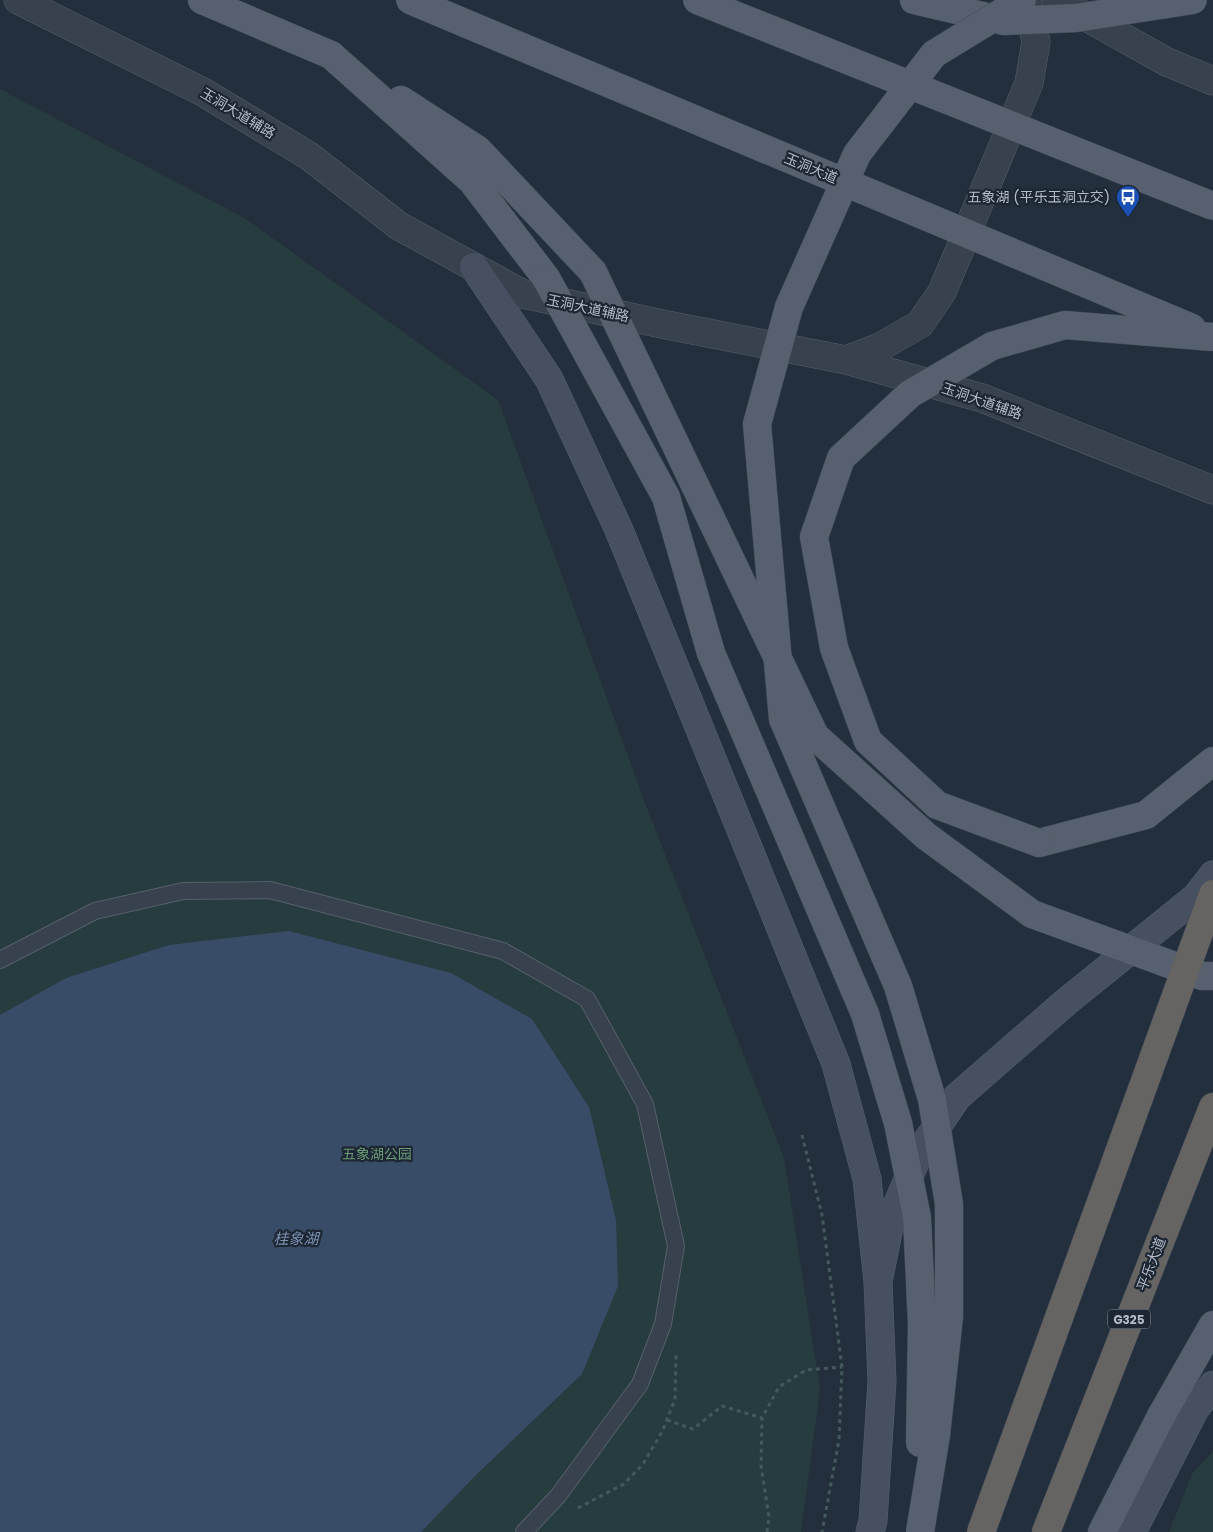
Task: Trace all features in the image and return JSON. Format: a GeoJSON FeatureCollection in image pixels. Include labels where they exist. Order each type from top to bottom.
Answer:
{"type":"FeatureCollection","features":[{"type":"Feature","properties":{"kind":"highway"},"geometry":{"type":"LineString","coordinates":[[981,1532],[1213,894]]}},
{"type":"Feature","properties":{"kind":"highway","name":"平乐大道"},"geometry":{"type":"LineString","coordinates":[[1046,1532],[1213,1107]]}},
{"type":"Feature","properties":{"kind":"main road"},"geometry":{"type":"LineString","coordinates":[[202,0],[331,55],[478,150],[593,272],[815,736],[926,836],[1032,914],[1202,976],[1213,976]]}},
{"type":"Feature","properties":{"kind":"main road","name":"玉洞大道"},"geometry":{"type":"LineString","coordinates":[[410,0],[1213,337]]}},
{"type":"Feature","properties":{"kind":"main road"},"geometry":{"type":"LineString","coordinates":[[697,0],[1213,206]]}},
{"type":"Feature","properties":{"kind":"main road"},"geometry":{"type":"LineString","coordinates":[[914,0],[1004,21],[1076,18],[1194,0]]}},
{"type":"Feature","properties":{"kind":"main road"},"geometry":{"type":"LineString","coordinates":[[919,1532],[936,1434],[950,1317],[949,1204],[932,1099],[898,986],[783,719],[757,424],[789,306],[856,154],[934,54],[1022,0]]}},
{"type":"Feature","properties":{"kind":"main road"},"geometry":{"type":"LineString","coordinates":[[331,55],[472,181],[546,278],[666,497],[711,653],[865,1014],[898,1123],[918,1218],[922,1324],[919,1532]]}},
{"type":"Feature","properties":{"kind":"main road"},"geometry":{"type":"LineString","coordinates":[[474,267],[549,379],[619,530],[836,1064],[867,1179],[878,1282],[882,1381],[873,1521],[870,1532]]}},
{"type":"Feature","properties":{"kind":"main road"},"geometry":{"type":"LineString","coordinates":[[1213,337],[1065,325],[992,346],[910,394],[841,458],[814,538],[834,648],[868,741],[937,805],[1038,843],[1146,815],[1213,761]]}},
{"type":"Feature","properties":{"kind":"main road"},"geometry":{"type":"LineString","coordinates":[[878,1282],[890,1222],[919,1153],[957,1097],[1066,1002],[1196,897],[1213,875]]}},
{"type":"Feature","properties":{"kind":"main road"},"geometry":{"type":"LineString","coordinates":[[1102,1532],[1160,1418],[1213,1325]]}},
{"type":"Feature","properties":{"kind":"main road"},"geometry":{"type":"LineString","coordinates":[[1132,1532],[1195,1409],[1213,1385]]}},
{"type":"Feature","properties":{"kind":"street","name":"玉洞大道辅路"},"geometry":{"type":"LineString","coordinates":[[18,0],[203,92],[310,156],[399,226],[522,294],[846,360],[982,398],[1213,490]]}},
{"type":"Feature","properties":{"kind":"street"},"geometry":{"type":"LineString","coordinates":[[846,360],[880,347],[920,324],[942,292],[1029,83],[1036,42],[1027,0]]}},
{"type":"Feature","properties":{"kind":"street"},"geometry":{"type":"LineString","coordinates":[[1056,0],[1167,62],[1213,81]]}},
{"type":"Feature","properties":{"kind":"lane"},"geometry":{"type":"LineString","coordinates":[[0,960],[95,911],[183,891],[270,890],[503,951],[587,1000],[645,1104],[676,1246],[663,1324],[640,1384],[558,1496],[524,1532]]}},
{"type":"Feature","properties":{"kind":"path"},"geometry":{"type":"LineString","coordinates":[[802,1135],[822,1215],[842,1367],[839,1440],[822,1532]]}},
{"type":"Feature","properties":{"kind":"path"},"geometry":{"type":"LineString","coordinates":[[570,1512],[624,1484],[643,1464],[663,1430],[675,1399],[677,1347],[663,1324]]}},
{"type":"Feature","properties":{"kind":"path"},"geometry":{"type":"LineString","coordinates":[[766,1532],[769,1517],[761,1466],[762,1418],[779,1387],[799,1374],[806,1370],[842,1367]]}},
{"type":"Feature","properties":{"kind":"path"},"geometry":{"type":"LineString","coordinates":[[667,1420],[693,1429],[722,1406],[762,1418]]}},
{"type":"Feature","properties":{"kind":"green space","name":"五象湖公园"},"geometry":{"type":"Polygon","coordinates":[[[0,89],[246,219],[498,400],[645,803],[784,1158],[820,1390],[801,1532],[0,1532],[0,89]]]}},
{"type":"Feature","properties":{"kind":"green space"},"geometry":{"type":"Polygon","coordinates":[[[1213,1451],[1213,1532],[1169,1532],[1192,1474],[1213,1451]]]}},
{"type":"Feature","properties":{"kind":"water","name":"桂象湖"},"geometry":{"type":"Polygon","coordinates":[[[289,931],[451,973],[532,1019],[589,1107],[616,1220],[618,1286],[582,1374],[475,1476],[421,1532],[0,1532],[0,1015],[66,978],[169,945],[289,931]]]}},
{"type":"Feature","properties":{"kind":"place","name":"五象湖 (平乐玉洞立交)"},"geometry":{"type":"Point","coordinates":[1128,218]}}]}
